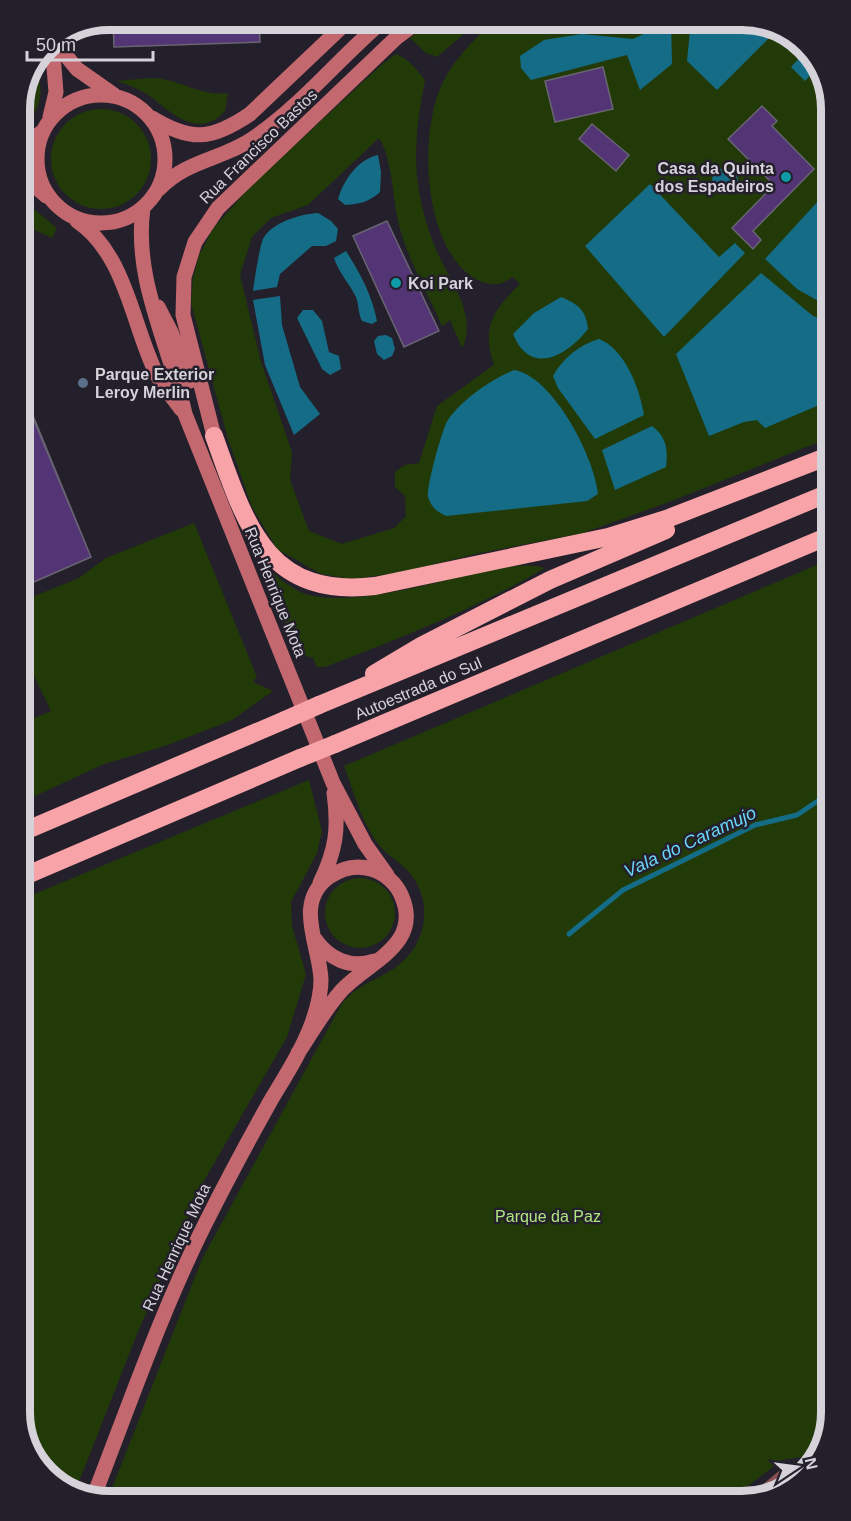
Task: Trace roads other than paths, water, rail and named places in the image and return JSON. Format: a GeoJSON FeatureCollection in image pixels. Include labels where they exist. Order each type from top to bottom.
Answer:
{"type":"FeatureCollection","features":[{"type":"Feature","properties":{"kind":"highway"},"geometry":{"type":"LineString","coordinates":[[214,436],[249,524],[263,548],[288,570],[317,585],[332,588],[375,586],[582,544],[669,518],[788,474]]}},
{"type":"Feature","properties":{"kind":"highway"},"geometry":{"type":"LineString","coordinates":[[346,694],[396,659],[550,580],[821,459]]}},
{"type":"Feature","properties":{"kind":"highway","name":"Autoestrada do Sul"},"geometry":{"type":"LineString","coordinates":[[30,829],[319,705],[821,496]]}},
{"type":"Feature","properties":{"kind":"highway","name":"Autoestrada do Sul"},"geometry":{"type":"LineString","coordinates":[[30,874],[821,539]]}},
{"type":"Feature","properties":{"kind":"street"},"geometry":{"type":"LineString","coordinates":[[59,49],[77,69],[114,95],[135,104],[170,129],[192,136],[213,134],[232,126],[258,106],[339,30]]}},
{"type":"Feature","properties":{"kind":"street"},"geometry":{"type":"LineString","coordinates":[[30,186],[37,188],[66,213],[85,222],[106,224],[126,219],[143,208],[158,190],[179,171],[226,153],[257,136],[373,30]]}},
{"type":"Feature","properties":{"kind":"street","name":"Rua Francisco Bastos"},"geometry":{"type":"LineString","coordinates":[[214,436],[183,315],[184,278],[195,242],[213,214],[239,187],[388,45],[407,30]]}},
{"type":"Feature","properties":{"kind":"street"},"geometry":{"type":"LineString","coordinates":[[52,201],[42,185],[37,168],[37,149],[56,92],[54,53]]}},
{"type":"Feature","properties":{"kind":"street"},"geometry":{"type":"LineString","coordinates":[[30,139],[46,126],[62,107],[78,98],[95,94],[114,95]]}},
{"type":"Feature","properties":{"kind":"street"},"geometry":{"type":"LineString","coordinates":[[152,118],[163,141],[165,166],[158,190]]}},
{"type":"Feature","properties":{"kind":"street","name":"Rua Henrique Mota"},"geometry":{"type":"LineString","coordinates":[[143,208],[140,241],[150,293],[159,334],[177,380],[185,414],[333,783],[370,853],[392,881]]}},
{"type":"Feature","properties":{"kind":"street","name":"Rua Henrique Mota"},"geometry":{"type":"LineString","coordinates":[[66,213],[91,232],[106,253],[115,269],[158,376],[185,414]]}},
{"type":"Feature","properties":{"kind":"street"},"geometry":{"type":"LineString","coordinates":[[150,293],[171,332],[214,436]]}},
{"type":"Feature","properties":{"kind":"street","name":"Rua Henrique Mota"},"geometry":{"type":"LineString","coordinates":[[318,888],[335,849],[337,826],[333,783]]}},
{"type":"Feature","properties":{"kind":"street"},"geometry":{"type":"LineString","coordinates":[[358,867],[376,871],[392,881],[402,896],[406,922],[395,947],[337,995],[298,1053],[316,1013],[320,992],[319,965],[311,928],[310,907],[318,888],[331,875],[358,867]]}},
{"type":"Feature","properties":{"kind":"street"},"geometry":{"type":"LineString","coordinates":[[311,928],[320,945],[334,958],[362,964],[381,958]]}},
{"type":"Feature","properties":{"kind":"street","name":"Rua Henrique Mota"},"geometry":{"type":"LineString","coordinates":[[96,1489],[181,1272],[227,1179],[298,1053]]}},
{"type":"Feature","properties":{"kind":"street"},"geometry":{"type":"LineString","coordinates":[[776,1484],[790,1475]]}},
{"type":"Feature","properties":{"kind":"water"},"geometry":{"type":"Polygon","coordinates":[[[652,30],[671,30],[672,64],[640,90],[627,55],[531,80],[521,68],[520,56],[544,40],[582,34],[633,39],[652,30]]]}},
{"type":"Feature","properties":{"kind":"water"},"geometry":{"type":"Polygon","coordinates":[[[690,30],[747,30],[771,36],[717,90],[687,61],[690,30]]]}},
{"type":"Feature","properties":{"kind":"water"},"geometry":{"type":"Polygon","coordinates":[[[801,57],[812,73],[805,81],[791,67],[801,57]]]}},
{"type":"Feature","properties":{"kind":"water"},"geometry":{"type":"Polygon","coordinates":[[[378,155],[381,172],[380,192],[364,202],[345,205],[338,199],[348,178],[364,161],[378,155]]]}},
{"type":"Feature","properties":{"kind":"water"},"geometry":{"type":"Polygon","coordinates":[[[725,168],[734,172],[738,181],[734,190],[725,194],[716,190],[712,181],[716,172],[725,168]]]}},
{"type":"Feature","properties":{"kind":"water"},"geometry":{"type":"Polygon","coordinates":[[[650,184],[719,257],[735,243],[745,253],[664,337],[585,246],[650,184]]]}},
{"type":"Feature","properties":{"kind":"water"},"geometry":{"type":"Polygon","coordinates":[[[821,198],[821,302],[797,289],[765,259],[821,198]]]}},
{"type":"Feature","properties":{"kind":"water"},"geometry":{"type":"Polygon","coordinates":[[[318,213],[331,221],[338,229],[336,241],[326,246],[312,246],[280,274],[277,287],[253,291],[260,248],[267,233],[288,220],[318,213]]]}},
{"type":"Feature","properties":{"kind":"water"},"geometry":{"type":"Polygon","coordinates":[[[346,251],[369,293],[377,321],[372,324],[362,321],[356,297],[334,258],[346,251]]]}},
{"type":"Feature","properties":{"kind":"water"},"geometry":{"type":"Polygon","coordinates":[[[761,273],[813,316],[821,319],[821,404],[765,428],[757,420],[744,422],[709,436],[676,354],[761,273]]]}},
{"type":"Feature","properties":{"kind":"water"},"geometry":{"type":"Polygon","coordinates":[[[280,296],[282,325],[300,387],[320,414],[294,435],[265,365],[253,300],[280,296]]]}},
{"type":"Feature","properties":{"kind":"water"},"geometry":{"type":"Polygon","coordinates":[[[561,297],[580,308],[588,329],[569,348],[559,354],[549,358],[529,355],[520,347],[513,334],[534,313],[561,297]]]}},
{"type":"Feature","properties":{"kind":"water"},"geometry":{"type":"Polygon","coordinates":[[[303,310],[313,310],[322,321],[329,352],[339,356],[341,369],[330,375],[322,369],[297,318],[303,310]]]}},
{"type":"Feature","properties":{"kind":"water"},"geometry":{"type":"Polygon","coordinates":[[[386,335],[392,338],[395,349],[392,356],[384,360],[377,354],[374,341],[378,336],[386,335]]]}},
{"type":"Feature","properties":{"kind":"water"},"geometry":{"type":"Polygon","coordinates":[[[599,339],[616,351],[630,371],[644,415],[595,439],[558,388],[553,376],[572,353],[599,339]]]}},
{"type":"Feature","properties":{"kind":"water"},"geometry":{"type":"Polygon","coordinates":[[[514,370],[529,376],[543,387],[570,421],[589,460],[598,494],[587,501],[446,516],[434,508],[428,497],[432,471],[445,426],[454,412],[469,398],[496,379],[514,370]]]}},
{"type":"Feature","properties":{"kind":"water"},"geometry":{"type":"Polygon","coordinates":[[[652,426],[664,439],[667,455],[666,467],[615,490],[602,450],[652,426]]]}},
{"type":"Feature","properties":{"kind":"waterway","name":"Vala do Caramujo"},"geometry":{"type":"LineString","coordinates":[[569,934],[623,890],[755,825],[797,815],[821,799]]}},
{"type":"Feature","properties":{"kind":"place","name":"Casa da Quinta dos Espadeiros"},"geometry":{"type":"Point","coordinates":[786,177]}},
{"type":"Feature","properties":{"kind":"place","name":"Koi Park"},"geometry":{"type":"Point","coordinates":[396,283]}},
{"type":"Feature","properties":{"kind":"place","name":"Parque Exterior Leroy Merlin"},"geometry":{"type":"Point","coordinates":[83,383]}},
{"type":"Feature","properties":{"kind":"park label","name":"Parque da Paz"},"geometry":{"type":"Point","coordinates":[548,1216]}}]}
